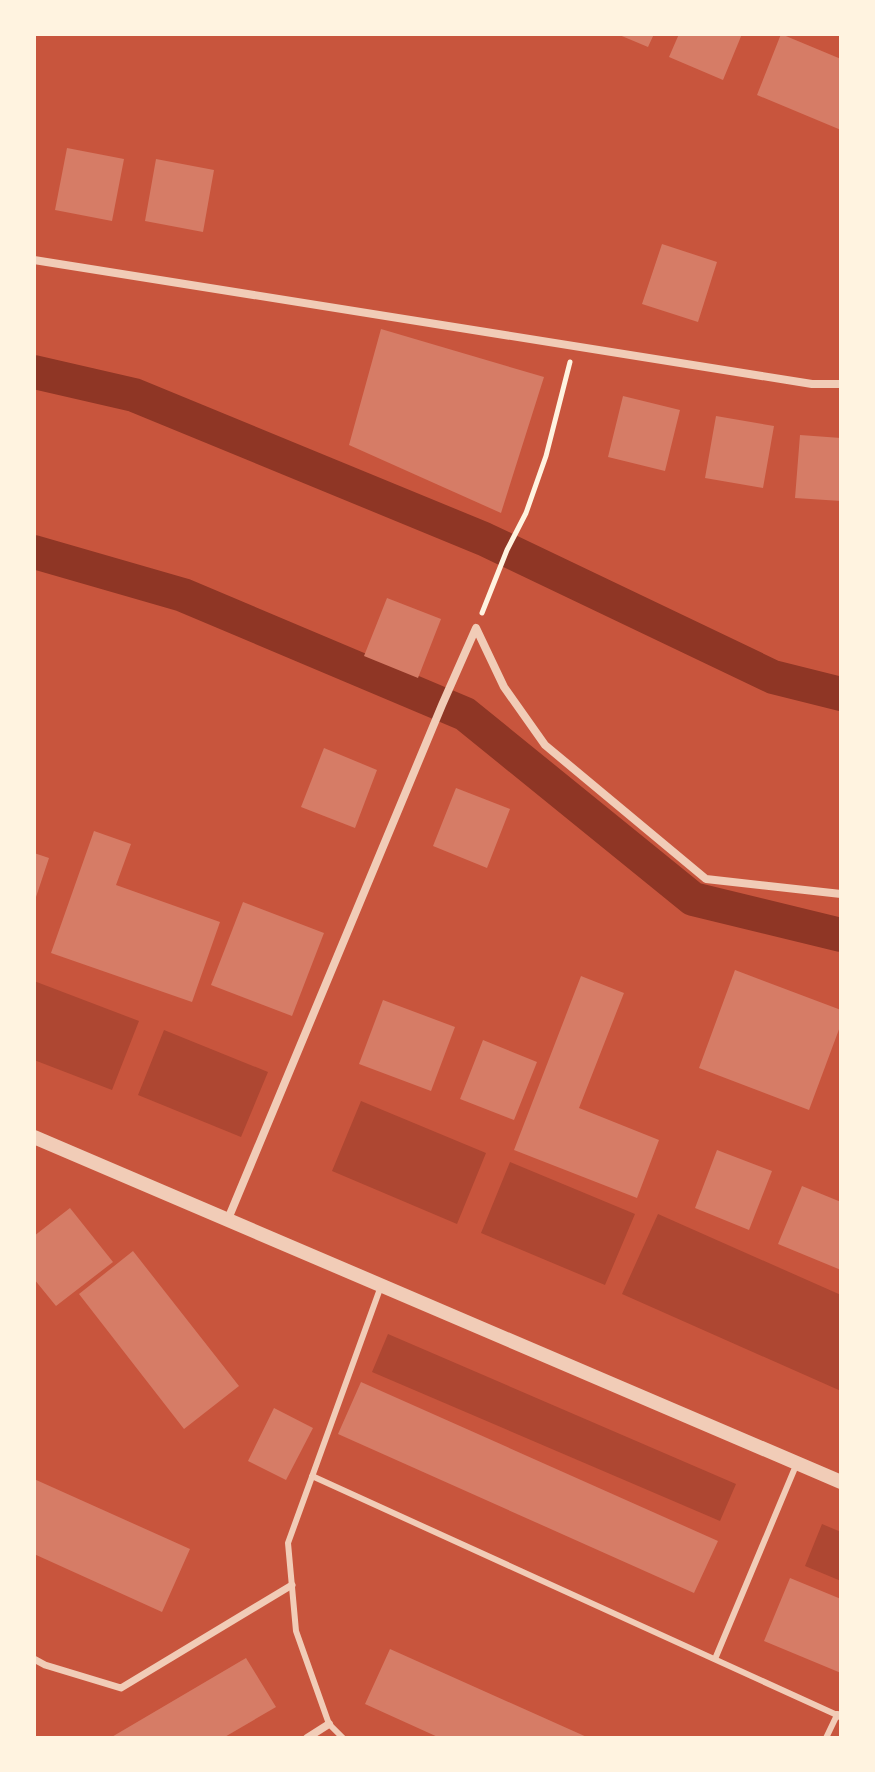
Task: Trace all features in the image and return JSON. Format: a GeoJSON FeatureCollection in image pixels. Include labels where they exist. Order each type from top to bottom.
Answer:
{"type":"FeatureCollection","features":[{"type":"Feature","properties":{"kind":"street"},"geometry":{"type":"LineString","coordinates":[[34,260],[812,384],[841,384]]}},
{"type":"Feature","properties":{"kind":"street"},"geometry":{"type":"LineString","coordinates":[[228,1219],[476,628]]}},
{"type":"Feature","properties":{"kind":"street"},"geometry":{"type":"LineString","coordinates":[[476,628],[504,687],[545,745],[706,879],[841,894]]}},
{"type":"Feature","properties":{"kind":"street"},"geometry":{"type":"LineString","coordinates":[[34,1137],[841,1482]]}},
{"type":"Feature","properties":{"kind":"street"},"geometry":{"type":"LineString","coordinates":[[34,1659],[121,1688],[292,1585]]}},
{"type":"Feature","properties":{"kind":"street"},"geometry":{"type":"LineString","coordinates":[[307,1738],[329,1724]]}},
{"type":"Feature","properties":{"kind":"lane"},"geometry":{"type":"LineString","coordinates":[[343,1738],[329,1724],[296,1631],[288,1543],[381,1285]]}},
{"type":"Feature","properties":{"kind":"lane"},"geometry":{"type":"LineString","coordinates":[[715,1659],[797,1463]]}},
{"type":"Feature","properties":{"kind":"lane"},"geometry":{"type":"LineString","coordinates":[[312,1476],[839,1716],[826,1738]]}},
{"type":"Feature","properties":{"kind":"path"},"geometry":{"type":"LineString","coordinates":[[476,628],[526,513],[541,470],[573,346]]}},
{"type":"Feature","properties":{"kind":"shaded area"},"geometry":{"type":"Polygon","coordinates":[[[34,981],[139,1021],[112,1090],[34,1060],[34,981]]]}},
{"type":"Feature","properties":{"kind":"shaded area"},"geometry":{"type":"Polygon","coordinates":[[[164,1030],[268,1072],[241,1137],[138,1095],[164,1030]]]}},
{"type":"Feature","properties":{"kind":"shaded area"},"geometry":{"type":"Polygon","coordinates":[[[361,1101],[486,1153],[457,1224],[332,1171],[361,1101]]]}},
{"type":"Feature","properties":{"kind":"shaded area"},"geometry":{"type":"Polygon","coordinates":[[[510,1162],[635,1214],[605,1285],[481,1233],[510,1162]]]}},
{"type":"Feature","properties":{"kind":"shaded area"},"geometry":{"type":"Polygon","coordinates":[[[658,1214],[841,1295],[841,1391],[622,1294],[658,1214]]]}},
{"type":"Feature","properties":{"kind":"shaded area"},"geometry":{"type":"Polygon","coordinates":[[[388,1334],[736,1484],[720,1521],[372,1372],[388,1334]]]}},
{"type":"Feature","properties":{"kind":"shaded area"},"geometry":{"type":"Polygon","coordinates":[[[822,1524],[841,1532],[841,1581],[805,1566],[822,1524]]]}},
{"type":"Feature","properties":{"kind":"building"},"geometry":{"type":"Polygon","coordinates":[[[617,34],[654,34],[648,47],[617,34]]]}},
{"type":"Feature","properties":{"kind":"building"},"geometry":{"type":"Polygon","coordinates":[[[679,34],[742,34],[723,80],[669,57],[679,34]]]}},
{"type":"Feature","properties":{"kind":"building"},"geometry":{"type":"Polygon","coordinates":[[[781,34],[841,59],[841,130],[757,95],[781,34]]]}},
{"type":"Feature","properties":{"kind":"building"},"geometry":{"type":"Polygon","coordinates":[[[67,148],[124,159],[112,221],[55,210],[67,148]]]}},
{"type":"Feature","properties":{"kind":"building"},"geometry":{"type":"Polygon","coordinates":[[[156,159],[214,170],[203,232],[145,221],[156,159]]]}},
{"type":"Feature","properties":{"kind":"building"},"geometry":{"type":"Polygon","coordinates":[[[662,244],[717,262],[698,322],[642,304],[662,244]]]}},
{"type":"Feature","properties":{"kind":"building"},"geometry":{"type":"Polygon","coordinates":[[[381,329],[544,377],[501,513],[349,445],[381,329]]]}},
{"type":"Feature","properties":{"kind":"building"},"geometry":{"type":"Polygon","coordinates":[[[623,396],[680,410],[665,471],[608,457],[623,396]]]}},
{"type":"Feature","properties":{"kind":"building"},"geometry":{"type":"Polygon","coordinates":[[[716,416],[774,426],[763,488],[705,478],[716,416]]]}},
{"type":"Feature","properties":{"kind":"building"},"geometry":{"type":"Polygon","coordinates":[[[800,435],[841,438],[841,501],[795,498],[800,435]]]}},
{"type":"Feature","properties":{"kind":"building"},"geometry":{"type":"Polygon","coordinates":[[[387,598],[441,619],[418,678],[364,656],[387,598]]]}},
{"type":"Feature","properties":{"kind":"building"},"geometry":{"type":"Polygon","coordinates":[[[324,748],[377,770],[355,828],[301,807],[324,748]]]}},
{"type":"Feature","properties":{"kind":"building"},"geometry":{"type":"Polygon","coordinates":[[[456,788],[510,809],[487,868],[433,846],[456,788]]]}},
{"type":"Feature","properties":{"kind":"building"},"geometry":{"type":"Polygon","coordinates":[[[94,831],[131,844],[116,885],[220,922],[192,1002],[51,953],[94,831]]]}},
{"type":"Feature","properties":{"kind":"building"},"geometry":{"type":"Polygon","coordinates":[[[34,853],[49,858],[35,900],[34,899],[34,853]]]}},
{"type":"Feature","properties":{"kind":"building"},"geometry":{"type":"Polygon","coordinates":[[[243,902],[324,933],[292,1016],[211,985],[243,902]]]}},
{"type":"Feature","properties":{"kind":"building"},"geometry":{"type":"Polygon","coordinates":[[[735,970],[841,1010],[841,1024],[809,1110],[699,1068],[735,970]]]}},
{"type":"Feature","properties":{"kind":"building"},"geometry":{"type":"Polygon","coordinates":[[[581,976],[624,993],[579,1108],[659,1140],[637,1198],[514,1150],[581,976]]]}},
{"type":"Feature","properties":{"kind":"building"},"geometry":{"type":"Polygon","coordinates":[[[383,1000],[455,1027],[431,1091],[359,1064],[383,1000]]]}},
{"type":"Feature","properties":{"kind":"building"},"geometry":{"type":"Polygon","coordinates":[[[483,1040],[537,1062],[514,1120],[460,1099],[483,1040]]]}},
{"type":"Feature","properties":{"kind":"building"},"geometry":{"type":"Polygon","coordinates":[[[717,1150],[772,1171],[749,1230],[695,1208],[717,1150]]]}},
{"type":"Feature","properties":{"kind":"building"},"geometry":{"type":"Polygon","coordinates":[[[802,1186],[841,1202],[841,1270],[778,1244],[802,1186]]]}},
{"type":"Feature","properties":{"kind":"building"},"geometry":{"type":"Polygon","coordinates":[[[70,1208],[113,1262],[56,1306],[34,1279],[34,1236],[70,1208]]]}},
{"type":"Feature","properties":{"kind":"building"},"geometry":{"type":"Polygon","coordinates":[[[133,1251],[239,1386],[184,1429],[79,1294],[133,1251]]]}},
{"type":"Feature","properties":{"kind":"building"},"geometry":{"type":"Polygon","coordinates":[[[361,1382],[718,1541],[694,1593],[338,1434],[361,1382]]]}},
{"type":"Feature","properties":{"kind":"building"},"geometry":{"type":"Polygon","coordinates":[[[274,1408],[313,1428],[286,1480],[248,1461],[274,1408]]]}},
{"type":"Feature","properties":{"kind":"building"},"geometry":{"type":"Polygon","coordinates":[[[34,1479],[190,1549],[162,1612],[34,1554],[34,1479]]]}},
{"type":"Feature","properties":{"kind":"building"},"geometry":{"type":"Polygon","coordinates":[[[790,1578],[841,1599],[841,1673],[764,1641],[790,1578]]]}},
{"type":"Feature","properties":{"kind":"building"},"geometry":{"type":"Polygon","coordinates":[[[390,1649],[589,1738],[440,1738],[365,1704],[390,1649]]]}},
{"type":"Feature","properties":{"kind":"building"},"geometry":{"type":"Polygon","coordinates":[[[246,1658],[276,1707],[223,1738],[110,1738],[246,1658]]]}},
{"type":"Feature","properties":{"kind":"waterway"},"geometry":{"type":"LineString","coordinates":[[34,372],[134,395],[484,539],[773,677],[841,694]]}},
{"type":"Feature","properties":{"kind":"waterway"},"geometry":{"type":"LineString","coordinates":[[34,552],[183,595],[465,714],[693,899],[841,935]]}}]}
